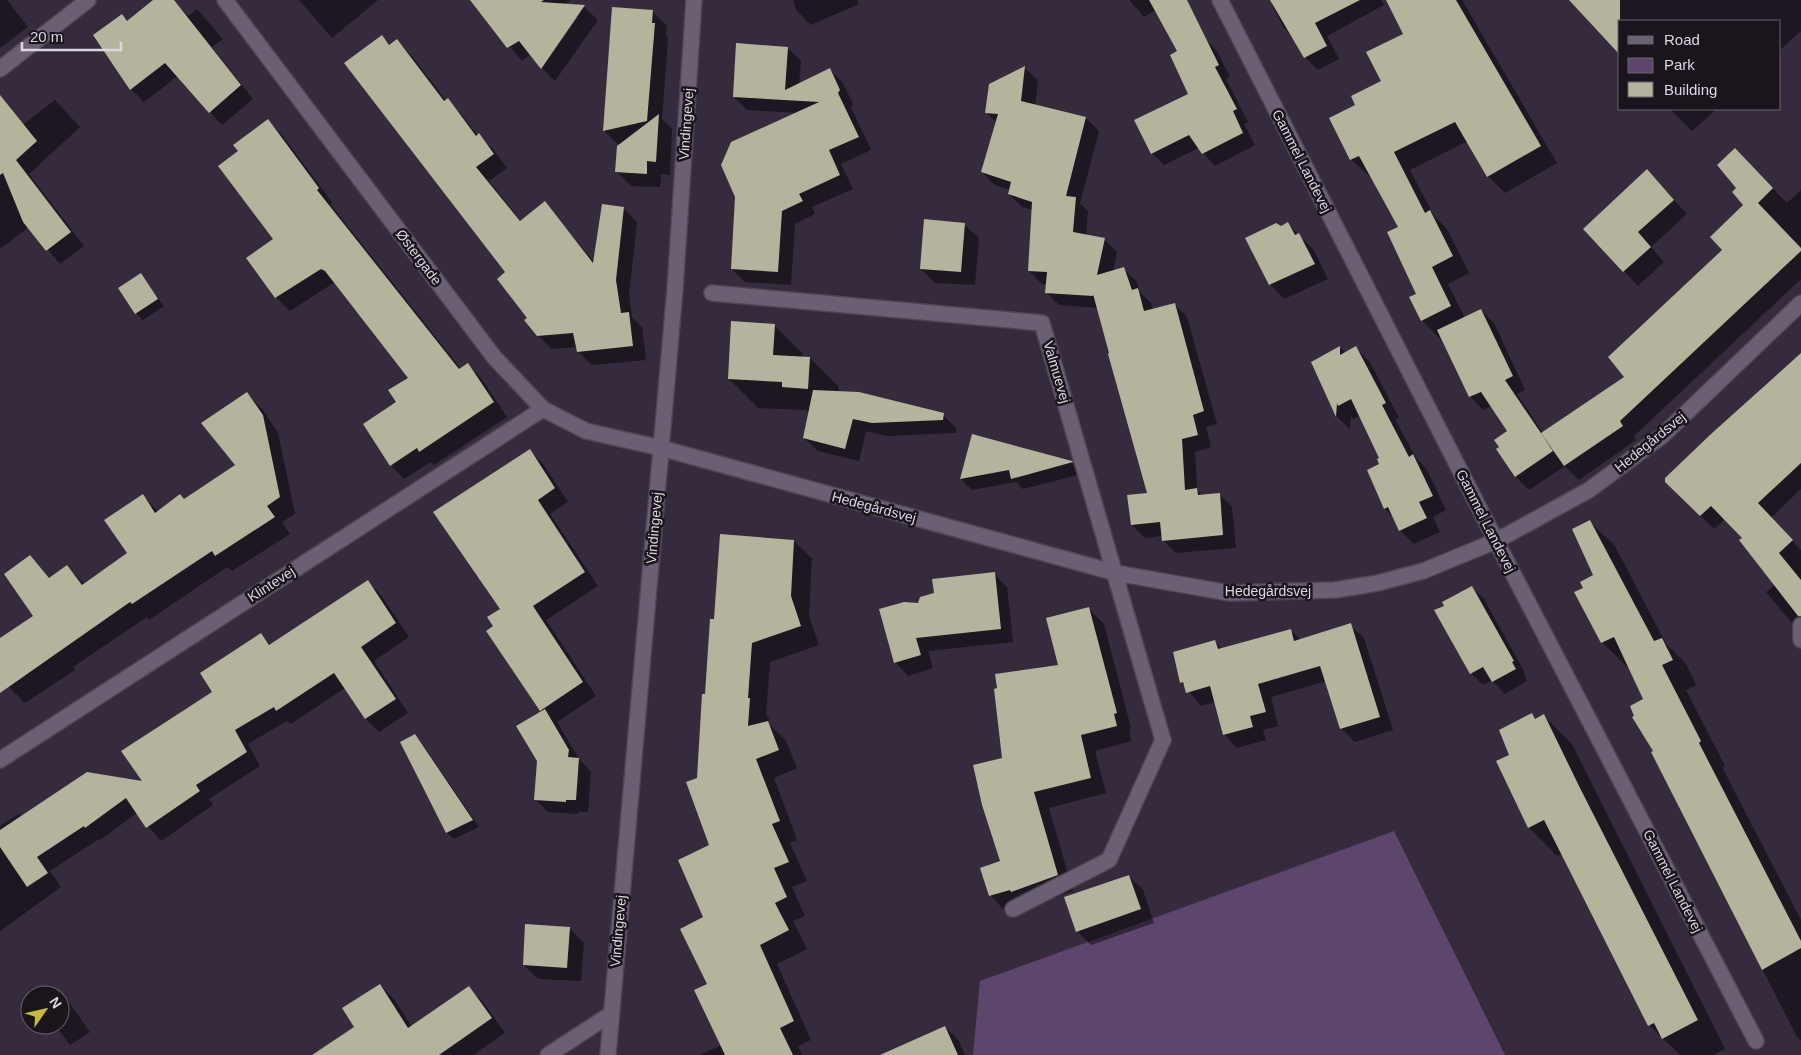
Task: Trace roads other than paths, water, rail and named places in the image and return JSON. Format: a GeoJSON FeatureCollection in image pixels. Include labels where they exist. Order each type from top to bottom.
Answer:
{"type":"FeatureCollection","features":[{"type":"Feature","properties":{"kind":"street"},"geometry":{"type":"LineString","coordinates":[[0,68],[88,0]]}},
{"type":"Feature","properties":{"kind":"street","name":"Østergade"},"geometry":{"type":"LineString","coordinates":[[225,0],[494,357],[543,409],[586,431],[662,448]]}},
{"type":"Feature","properties":{"kind":"street","name":"Vindingevej"},"geometry":{"type":"LineString","coordinates":[[608,1055],[662,448],[694,0]]}},
{"type":"Feature","properties":{"kind":"street","name":"Gammel Landevej"},"geometry":{"type":"LineString","coordinates":[[1220,0],[1496,541],[1756,1041]]}},
{"type":"Feature","properties":{"kind":"street","name":"Valmuevej"},"geometry":{"type":"LineString","coordinates":[[712,293],[1042,323],[1163,740],[1109,860],[1013,909]]}},
{"type":"Feature","properties":{"kind":"street","name":"Hedegårdsvej"},"geometry":{"type":"LineString","coordinates":[[662,448],[1116,573],[1229,593],[1335,590],[1378,583],[1423,571],[1496,541],[1589,490],[1662,436],[1801,304]]}},
{"type":"Feature","properties":{"kind":"street","name":"Klintevej"},"geometry":{"type":"LineString","coordinates":[[0,760],[543,409]]}},
{"type":"Feature","properties":{"kind":"street"},"geometry":{"type":"LineString","coordinates":[[1801,626],[1801,640]]}},
{"type":"Feature","properties":{"kind":"street"},"geometry":{"type":"LineString","coordinates":[[548,1055],[611,1014]]}}]}
